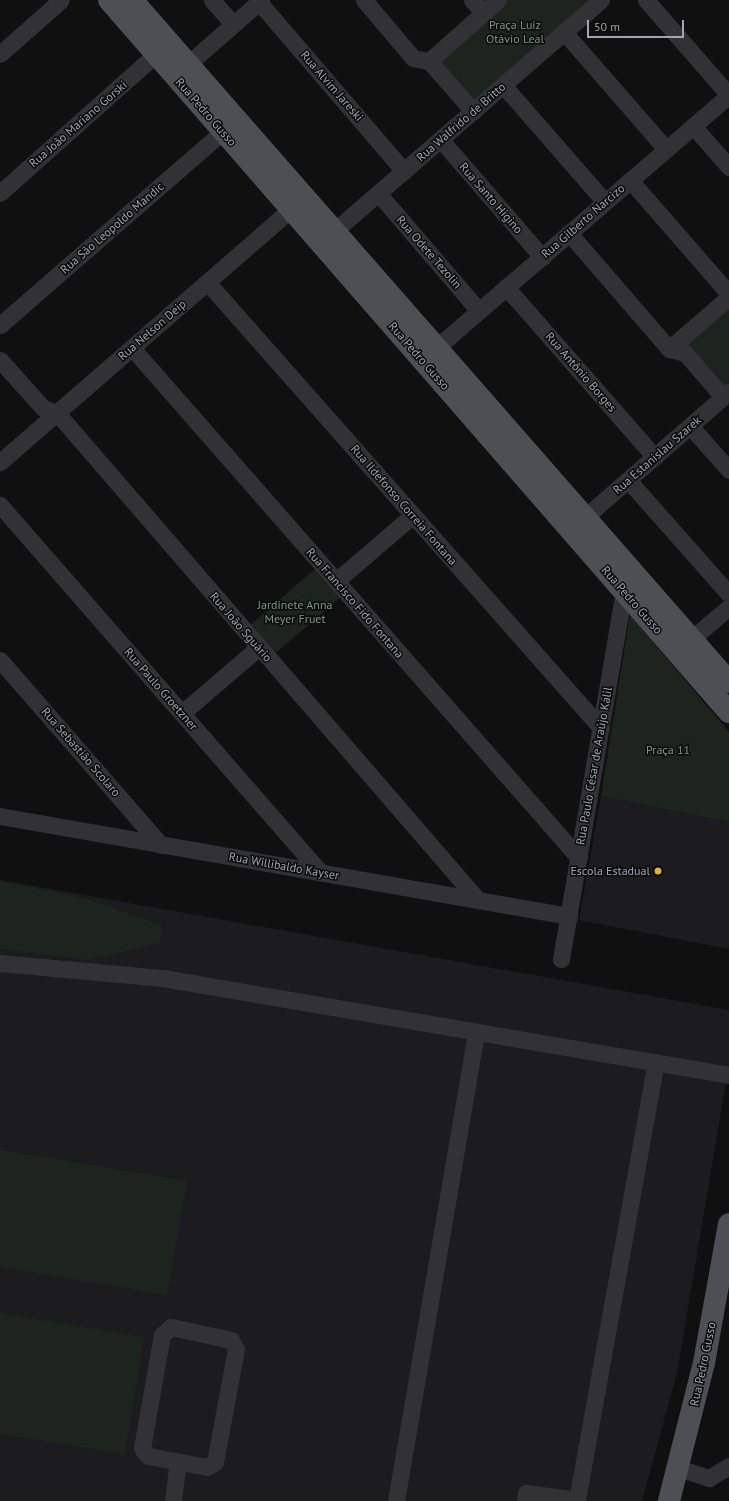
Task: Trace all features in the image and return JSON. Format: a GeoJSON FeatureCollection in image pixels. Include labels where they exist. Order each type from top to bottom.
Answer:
{"type":"FeatureCollection","features":[{"type":"Feature","properties":{"kind":"main road","name":"Rua Pedro Gusso"},"geometry":{"type":"LineString","coordinates":[[109,0],[223,131],[298,203]]}},
{"type":"Feature","properties":{"kind":"main road","name":"Rua Pedro Gusso"},"geometry":{"type":"LineString","coordinates":[[132,0],[188,64],[298,203],[684,646],[729,712]]}},
{"type":"Feature","properties":{"kind":"main road","name":"Rua Pedro Gusso"},"geometry":{"type":"LineString","coordinates":[[328,237],[436,348],[585,518],[631,585]]}},
{"type":"Feature","properties":{"kind":"main road","name":"Rua Pedro Gusso"},"geometry":{"type":"LineString","coordinates":[[684,646],[729,682]]}},
{"type":"Feature","properties":{"kind":"main road","name":"Rua Pedro Gusso"},"geometry":{"type":"LineString","coordinates":[[669,1501],[704,1363],[729,1224]]}},
{"type":"Feature","properties":{"kind":"street"},"geometry":{"type":"LineString","coordinates":[[0,54],[61,0]]}},
{"type":"Feature","properties":{"kind":"street"},"geometry":{"type":"LineString","coordinates":[[212,0],[233,24]]}},
{"type":"Feature","properties":{"kind":"street"},"geometry":{"type":"LineString","coordinates":[[364,0],[414,58],[429,61],[473,111]]}},
{"type":"Feature","properties":{"kind":"street"},"geometry":{"type":"LineString","coordinates":[[472,0],[484,13]]}},
{"type":"Feature","properties":{"kind":"street"},"geometry":{"type":"LineString","coordinates":[[429,61],[498,0]]}},
{"type":"Feature","properties":{"kind":"street","name":"Rua Walfrido de Britto"},"geometry":{"type":"LineString","coordinates":[[328,237],[602,0]]}},
{"type":"Feature","properties":{"kind":"street"},"geometry":{"type":"LineString","coordinates":[[646,0],[729,95]]}},
{"type":"Feature","properties":{"kind":"street"},"geometry":{"type":"LineString","coordinates":[[188,64],[260,1]]}},
{"type":"Feature","properties":{"kind":"street","name":"Rua Alvim Jareski"},"geometry":{"type":"LineString","coordinates":[[260,1],[404,171]]}},
{"type":"Feature","properties":{"kind":"street"},"geometry":{"type":"LineString","coordinates":[[564,32],[666,149]]}},
{"type":"Feature","properties":{"kind":"street","name":"Rua João Mariano Gorski"},"geometry":{"type":"LineString","coordinates":[[0,193],[156,54]]}},
{"type":"Feature","properties":{"kind":"street"},"geometry":{"type":"LineString","coordinates":[[503,85],[605,202]]}},
{"type":"Feature","properties":{"kind":"street","name":"Rua Gilberto Narcizo"},"geometry":{"type":"LineString","coordinates":[[436,348],[729,95]]}},
{"type":"Feature","properties":{"kind":"street"},"geometry":{"type":"LineString","coordinates":[[693,126],[729,167]]}},
{"type":"Feature","properties":{"kind":"street","name":"Rua São Leopoldo Mandic"},"geometry":{"type":"LineString","coordinates":[[0,325],[223,131]]}},
{"type":"Feature","properties":{"kind":"street","name":"Rua Santo Higino"},"geometry":{"type":"LineString","coordinates":[[440,140],[542,257]]}},
{"type":"Feature","properties":{"kind":"street"},"geometry":{"type":"LineString","coordinates":[[630,180],[729,295],[669,349]]}},
{"type":"Feature","properties":{"kind":"street","name":"Rua Odete Tezolin"},"geometry":{"type":"LineString","coordinates":[[378,193],[479,311]]}},
{"type":"Feature","properties":{"kind":"street","name":"Rua Nelson Deip"},"geometry":{"type":"LineString","coordinates":[[0,462],[298,203]]}},
{"type":"Feature","properties":{"kind":"street"},"geometry":{"type":"LineString","coordinates":[[569,233],[669,349],[685,353],[726,395]]}},
{"type":"Feature","properties":{"kind":"street","name":"Rua Ildefonso Correia Fontana"},"geometry":{"type":"LineString","coordinates":[[207,282],[601,728]]}},
{"type":"Feature","properties":{"kind":"street","name":"Rua Antônio Borges"},"geometry":{"type":"LineString","coordinates":[[506,287],[655,457]]}},
{"type":"Feature","properties":{"kind":"street","name":"Rua Francisco Fido Fontana"},"geometry":{"type":"LineString","coordinates":[[132,348],[579,858]]}},
{"type":"Feature","properties":{"kind":"street","name":"Rua João Sguário"},"geometry":{"type":"LineString","coordinates":[[0,360],[43,408],[57,413],[478,900]]}},
{"type":"Feature","properties":{"kind":"street","name":"Rua Estanislau Szarek"},"geometry":{"type":"LineString","coordinates":[[585,518],[726,395]]}},
{"type":"Feature","properties":{"kind":"street"},"geometry":{"type":"LineString","coordinates":[[690,426],[729,470]]}},
{"type":"Feature","properties":{"kind":"street"},"geometry":{"type":"LineString","coordinates":[[628,480],[729,594]]}},
{"type":"Feature","properties":{"kind":"street","name":"Rua Paulo Groetzner"},"geometry":{"type":"LineString","coordinates":[[0,505],[321,873]]}},
{"type":"Feature","properties":{"kind":"street"},"geometry":{"type":"LineString","coordinates":[[336,581],[413,515]]}},
{"type":"Feature","properties":{"kind":"street","name":"Rua Paulo César de Araújo Kalil"},"geometry":{"type":"LineString","coordinates":[[561,960],[601,728],[631,585]]}},
{"type":"Feature","properties":{"kind":"street"},"geometry":{"type":"LineString","coordinates":[[684,646],[729,607]]}},
{"type":"Feature","properties":{"kind":"street"},"geometry":{"type":"LineString","coordinates":[[182,713],[259,648]]}},
{"type":"Feature","properties":{"kind":"street","name":"Rua Sebastião Scolaro"},"geometry":{"type":"LineString","coordinates":[[0,660],[161,845]]}},
{"type":"Feature","properties":{"kind":"street","name":"Rua Willibaldo Kayser"},"geometry":{"type":"LineString","coordinates":[[0,816],[569,916]]}},
{"type":"Feature","properties":{"kind":"street"},"geometry":{"type":"LineString","coordinates":[[0,963],[163,978],[729,1075]]}},
{"type":"Feature","properties":{"kind":"street"},"geometry":{"type":"LineString","coordinates":[[396,1501],[476,1032]]}},
{"type":"Feature","properties":{"kind":"street"},"geometry":{"type":"LineString","coordinates":[[525,1501],[526,1493],[577,1500],[656,1062]]}},
{"type":"Feature","properties":{"kind":"street"},"geometry":{"type":"LineString","coordinates":[[171,1327],[231,1340],[236,1349],[216,1462],[207,1467],[178,1463],[148,1456],[142,1448],[162,1335],[171,1327]]}},
{"type":"Feature","properties":{"kind":"street"},"geometry":{"type":"LineString","coordinates":[[172,1501],[178,1463]]}},
{"type":"Feature","properties":{"kind":"street"},"geometry":{"type":"LineString","coordinates":[[678,1468],[709,1478],[729,1466]]}},
{"type":"Feature","properties":{"kind":"shaded area","name":"Escola Estadual"},"geometry":{"type":"Polygon","coordinates":[[[601,796],[729,822],[729,949],[579,920],[601,796]]]}},
{"type":"Feature","properties":{"kind":"shaded area"},"geometry":{"type":"Polygon","coordinates":[[[0,880],[729,1010],[729,1065],[677,1373],[642,1501],[0,1501],[0,880]]]}},
{"type":"Feature","properties":{"kind":"green space","name":"Praça Luiz Otávio Leal"},"geometry":{"type":"Polygon","coordinates":[[[508,0],[592,0],[474,105],[437,63],[508,0]]]}},
{"type":"Feature","properties":{"kind":"green space"},"geometry":{"type":"Polygon","coordinates":[[[729,306],[729,383],[723,389],[685,344],[729,306]]]}},
{"type":"Feature","properties":{"kind":"green space","name":"Jardinete Anna Meyer Fruet"},"geometry":{"type":"Polygon","coordinates":[[[316,568],[341,597],[273,655],[249,626],[316,568]]]}},
{"type":"Feature","properties":{"kind":"green space","name":"Praça 11"},"geometry":{"type":"Polygon","coordinates":[[[630,615],[729,732],[729,822],[601,796],[630,615]]]}},
{"type":"Feature","properties":{"kind":"green space"},"geometry":{"type":"Polygon","coordinates":[[[0,881],[90,900],[161,925],[160,943],[87,960],[0,949],[0,881]]]}},
{"type":"Feature","properties":{"kind":"green space"},"geometry":{"type":"Polygon","coordinates":[[[0,1150],[187,1181],[167,1295],[0,1267],[0,1150]]]}},
{"type":"Feature","properties":{"kind":"green space"},"geometry":{"type":"Polygon","coordinates":[[[0,1313],[144,1337],[125,1454],[0,1434],[0,1313]]]}},
{"type":"Feature","properties":{"kind":"place","name":"Escola Estadual"},"geometry":{"type":"Point","coordinates":[658,871]}}]}
